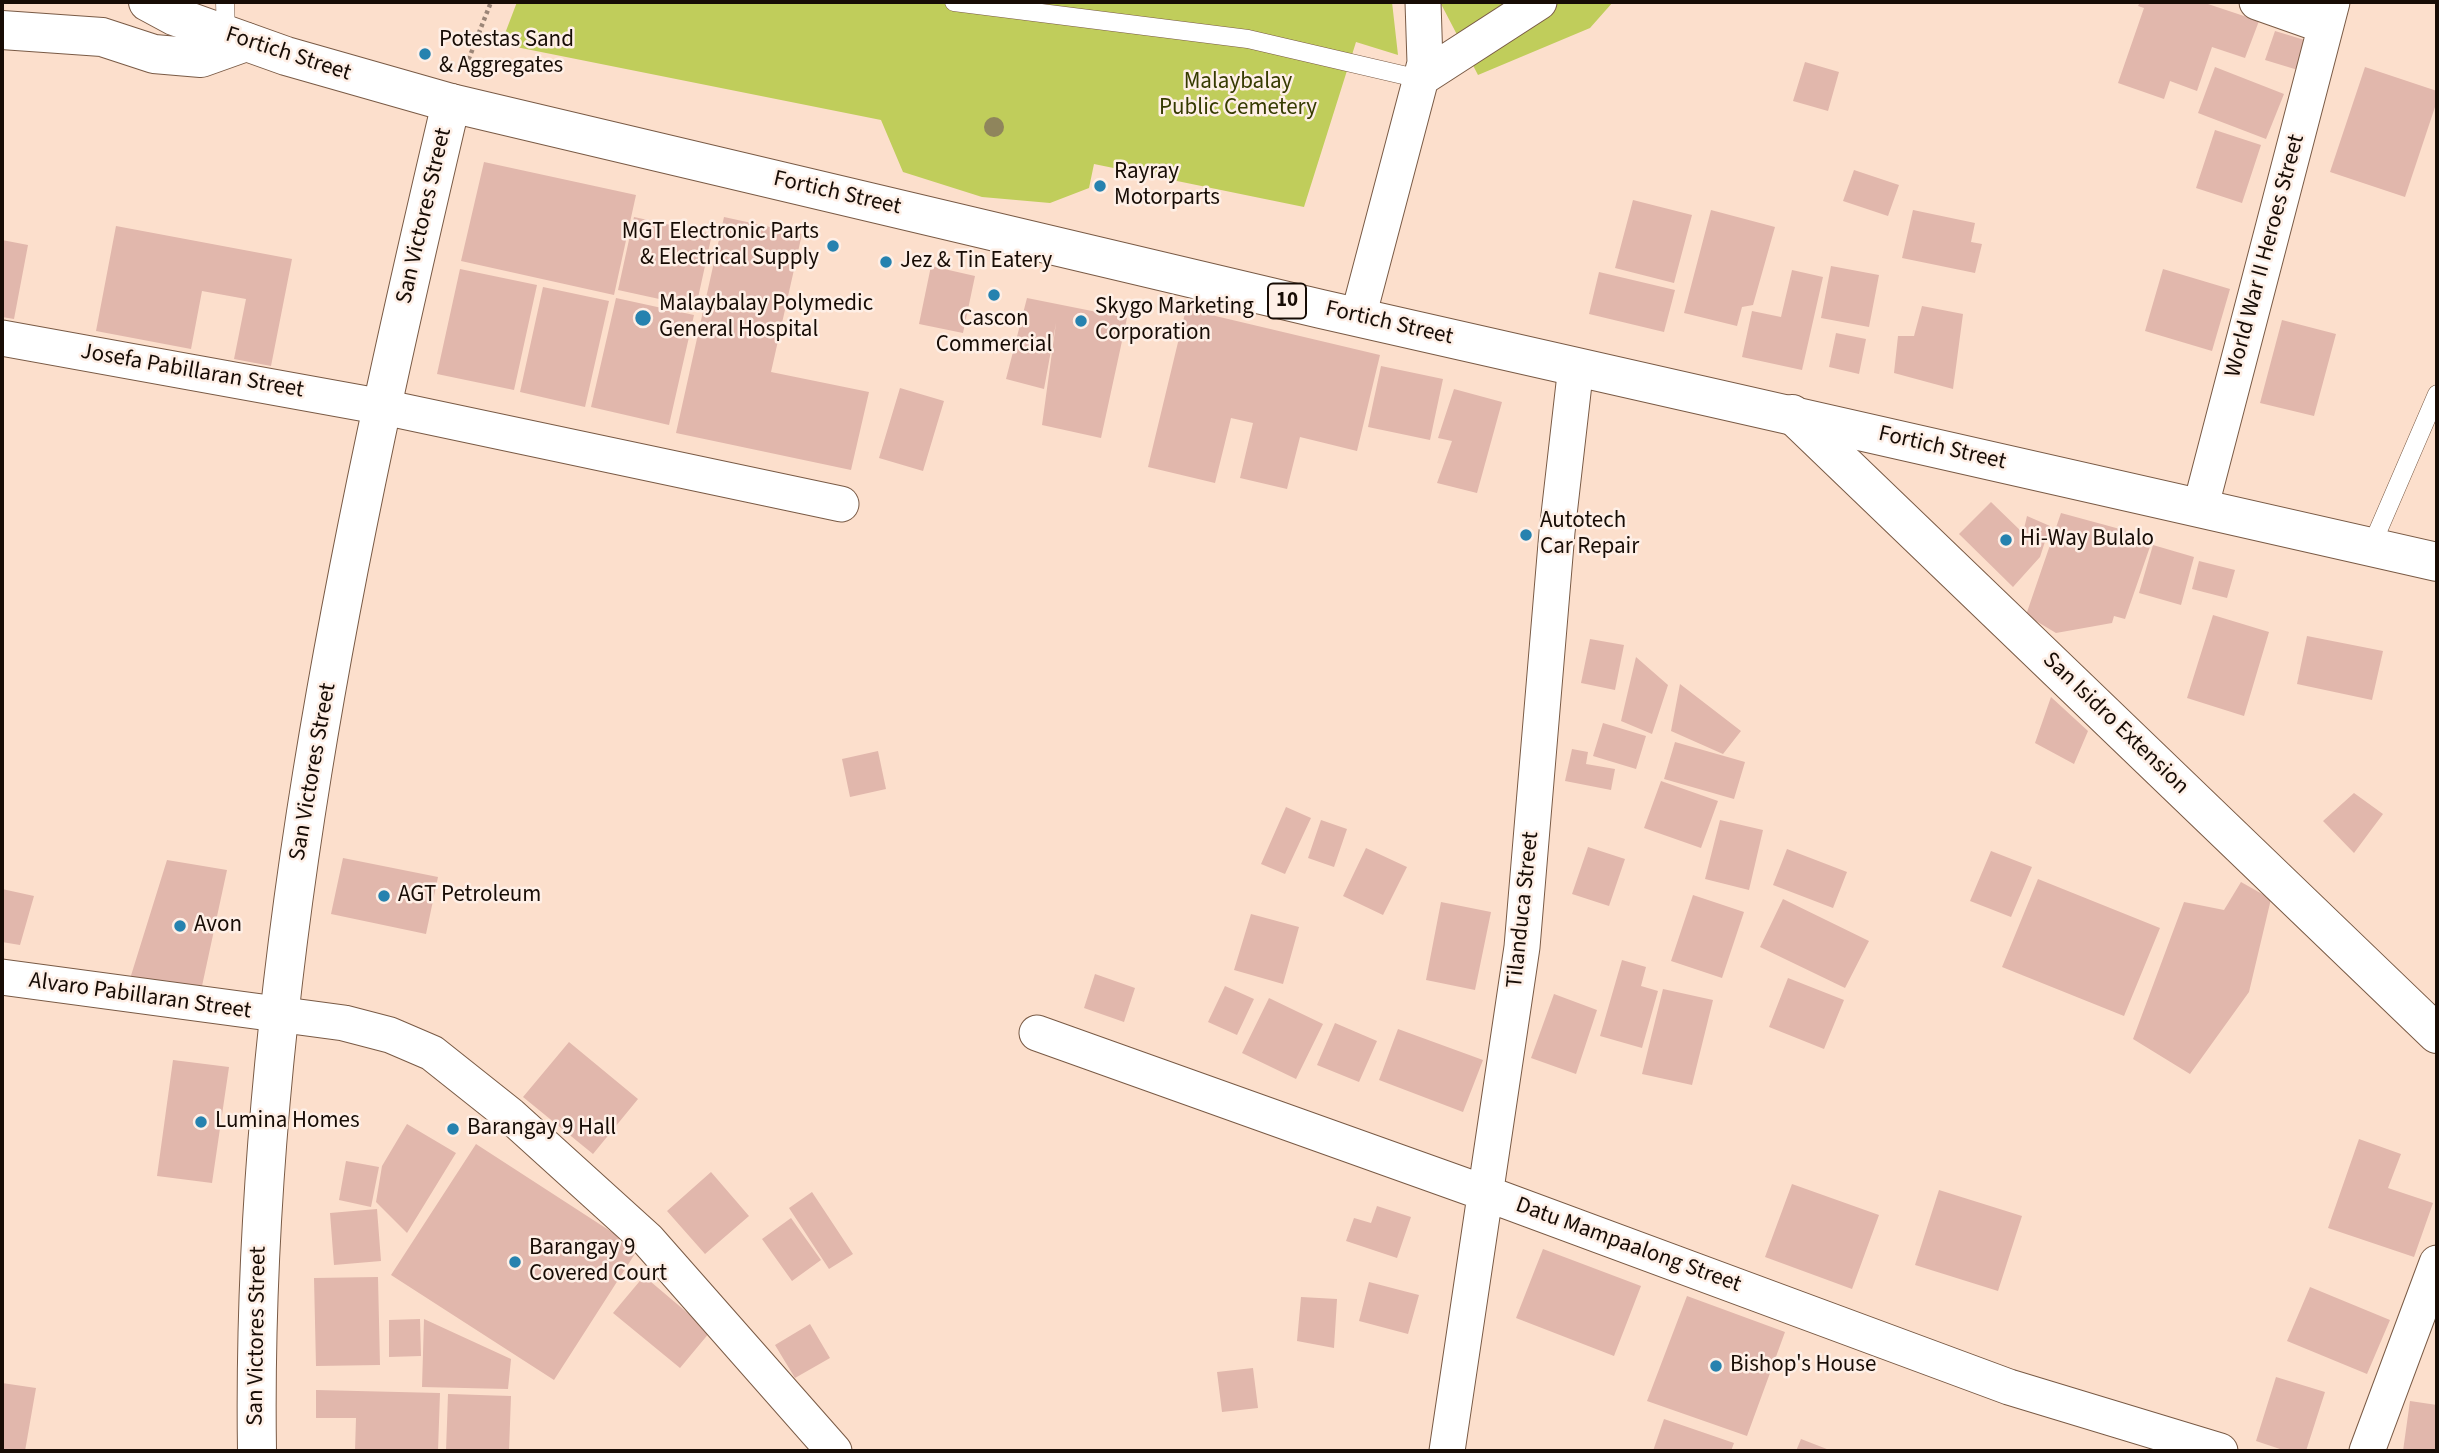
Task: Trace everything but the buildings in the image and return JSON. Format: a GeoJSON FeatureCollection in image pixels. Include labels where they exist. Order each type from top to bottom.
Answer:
{"type":"FeatureCollection","features":[{"type":"Feature","properties":{"kind":"main road"},"geometry":{"type":"LineString","coordinates":[[2,18],[45,2]]}},
{"type":"Feature","properties":{"kind":"main road","name":"Fortich Street"},"geometry":{"type":"LineString","coordinates":[[148,2],[174,16],[233,26],[451,103],[1358,317],[2437,562]]}},
{"type":"Feature","properties":{"kind":"main road"},"geometry":{"type":"LineString","coordinates":[[2,30],[102,37],[154,54],[201,58],[233,26]]}},
{"type":"Feature","properties":{"kind":"main road","name":"San Victores Street"},"geometry":{"type":"LineString","coordinates":[[257,1451],[259,1250],[278,1016],[301,834],[383,407],[451,103]]}},
{"type":"Feature","properties":{"kind":"main road","name":"San Isidro Extension"},"geometry":{"type":"LineString","coordinates":[[1792,414],[2437,1034]]}},
{"type":"Feature","properties":{"kind":"street"},"geometry":{"type":"LineString","coordinates":[[1358,317],[1424,63],[1423,2]]}},
{"type":"Feature","properties":{"kind":"street"},"geometry":{"type":"LineString","coordinates":[[1420,79],[1539,2]]}},
{"type":"Feature","properties":{"kind":"street"},"geometry":{"type":"LineString","coordinates":[[2256,2],[2328,14]]}},
{"type":"Feature","properties":{"kind":"street","name":"World War II Heroes Street"},"geometry":{"type":"LineString","coordinates":[[2200,509],[2328,14]]}},
{"type":"Feature","properties":{"kind":"street","name":"Josefa Pabillaran Street"},"geometry":{"type":"LineString","coordinates":[[2,338],[383,407],[841,504]]}},
{"type":"Feature","properties":{"kind":"street","name":"Tilanduca Street"},"geometry":{"type":"LineString","coordinates":[[1447,1451],[1522,947],[1557,532],[1576,366]]}},
{"type":"Feature","properties":{"kind":"street","name":"Alvaro Pabillaran Street"},"geometry":{"type":"LineString","coordinates":[[2,977],[344,1023],[390,1035],[432,1053],[472,1082],[648,1240],[834,1451]]}},
{"type":"Feature","properties":{"kind":"street","name":"Datu Mampaalong Street"},"geometry":{"type":"LineString","coordinates":[[1037,1033],[1486,1193],[2009,1387],[2220,1451]]}},
{"type":"Feature","properties":{"kind":"street"},"geometry":{"type":"LineString","coordinates":[[2367,1451],[2437,1263]]}},
{"type":"Feature","properties":{"kind":"lane"},"geometry":{"type":"LineString","coordinates":[[954,2],[1248,39],[1420,79]]}},
{"type":"Feature","properties":{"kind":"lane"},"geometry":{"type":"LineString","coordinates":[[2371,547],[2437,394]]}},
{"type":"Feature","properties":{"kind":"path"},"geometry":{"type":"LineString","coordinates":[[451,103],[491,2]]}},
{"type":"Feature","properties":{"kind":"green space","name":"Malaybalay Public Cemetery"},"geometry":{"type":"Polygon","coordinates":[[[517,2],[1392,2],[1398,55],[1356,42],[1304,207],[1094,164],[1089,188],[1050,203],[982,197],[903,172],[881,120],[501,44],[517,2]]]}},
{"type":"Feature","properties":{"kind":"green space"},"geometry":{"type":"Polygon","coordinates":[[[1440,2],[1613,2],[1590,28],[1478,75],[1440,2]]]}},
{"type":"Feature","properties":{"kind":"place","name":"Potestas Sand & Aggregates"},"geometry":{"type":"Point","coordinates":[425,54]}},
{"type":"Feature","properties":{"kind":"place","name":"Rayray Motorparts"},"geometry":{"type":"Point","coordinates":[1100,186]}},
{"type":"Feature","properties":{"kind":"place","name":"MGT Electronic Parts & Electrical Supply"},"geometry":{"type":"Point","coordinates":[833,246]}},
{"type":"Feature","properties":{"kind":"place","name":"Jez & Tin Eatery"},"geometry":{"type":"Point","coordinates":[886,262]}},
{"type":"Feature","properties":{"kind":"place","name":"Cascon Commercial"},"geometry":{"type":"Point","coordinates":[994,295]}},
{"type":"Feature","properties":{"kind":"place","name":"Malaybalay Polymedic General Hospital"},"geometry":{"type":"Point","coordinates":[643,318]}},
{"type":"Feature","properties":{"kind":"place","name":"Skygo Marketing Corporation"},"geometry":{"type":"Point","coordinates":[1081,321]}},
{"type":"Feature","properties":{"kind":"place","name":"Autotech Car Repair"},"geometry":{"type":"Point","coordinates":[1526,535]}},
{"type":"Feature","properties":{"kind":"place","name":"Hi-Way Bulalo"},"geometry":{"type":"Point","coordinates":[2006,540]}},
{"type":"Feature","properties":{"kind":"place","name":"AGT Petroleum"},"geometry":{"type":"Point","coordinates":[384,896]}},
{"type":"Feature","properties":{"kind":"place","name":"Avon"},"geometry":{"type":"Point","coordinates":[180,926]}},
{"type":"Feature","properties":{"kind":"place","name":"Lumina Homes"},"geometry":{"type":"Point","coordinates":[201,1122]}},
{"type":"Feature","properties":{"kind":"place","name":"Barangay 9 Hall"},"geometry":{"type":"Point","coordinates":[453,1129]}},
{"type":"Feature","properties":{"kind":"place","name":"Barangay 9 Covered Court"},"geometry":{"type":"Point","coordinates":[515,1262]}},
{"type":"Feature","properties":{"kind":"place","name":"Bishop's House"},"geometry":{"type":"Point","coordinates":[1716,1366]}}]}
